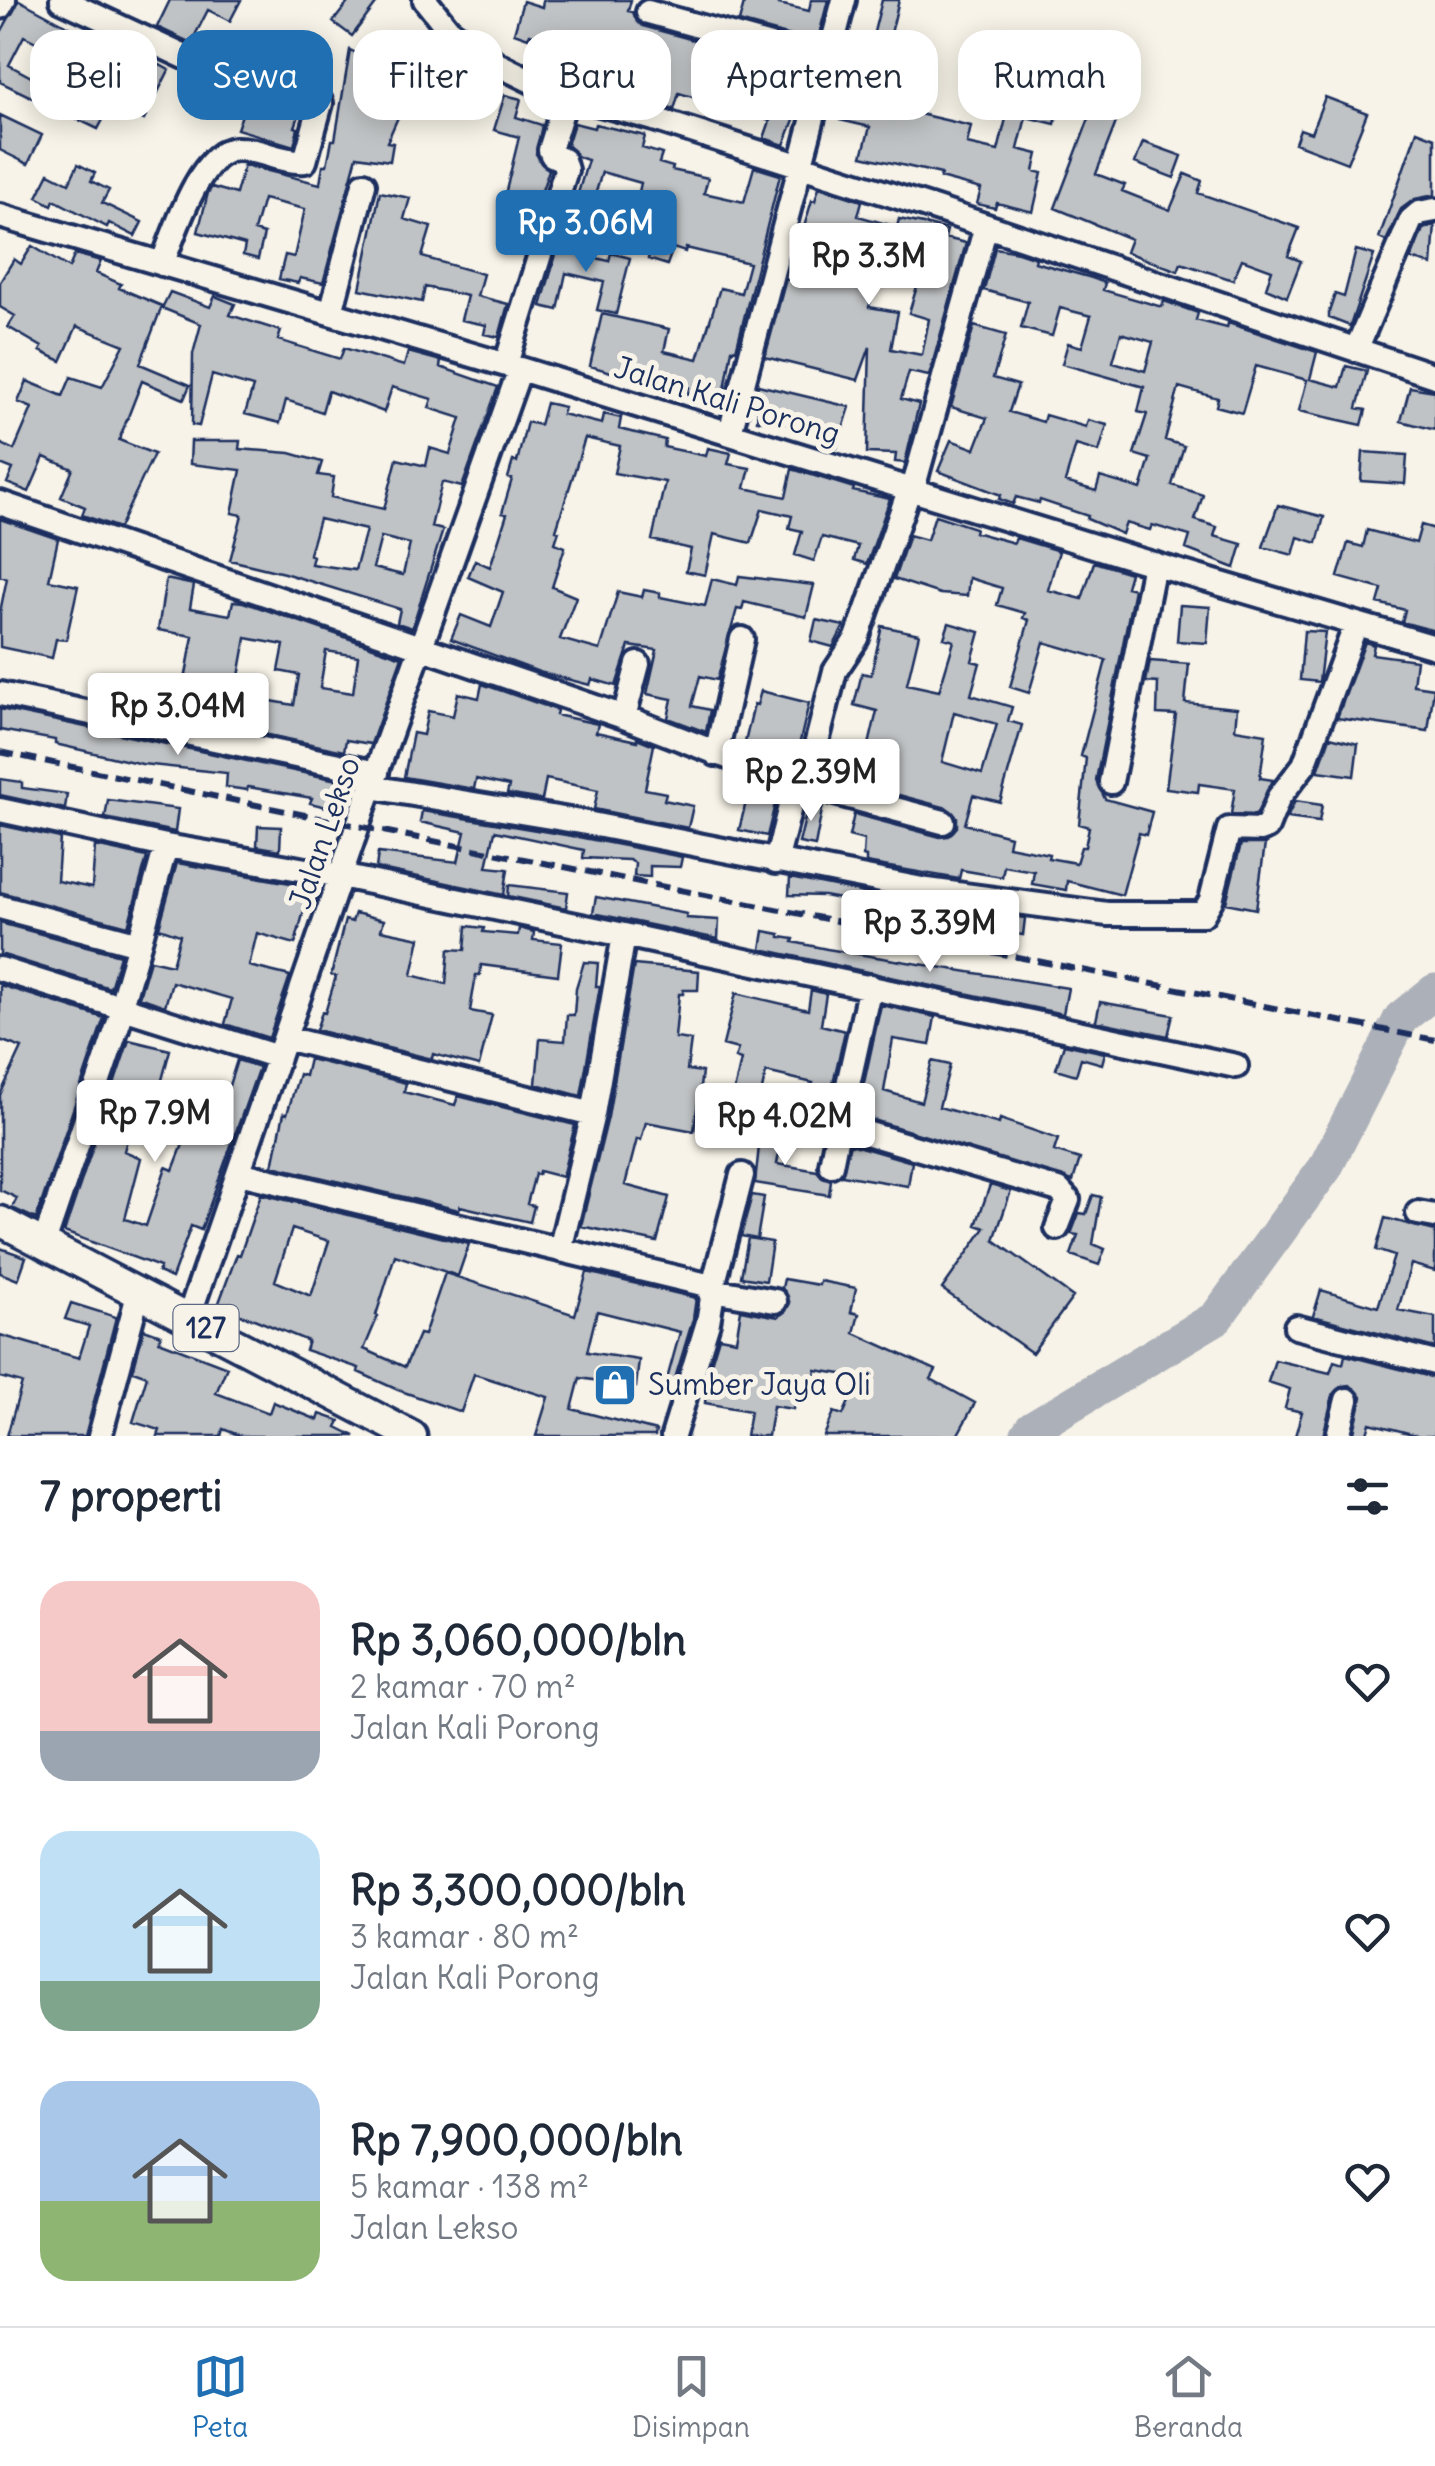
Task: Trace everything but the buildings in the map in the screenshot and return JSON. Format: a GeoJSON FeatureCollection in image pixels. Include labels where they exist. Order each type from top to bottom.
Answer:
{"type":"FeatureCollection","features":[{"type":"Feature","properties":{"kind":"main road","name":"127"},"geometry":{"type":"LineString","coordinates":[[0,1221],[412,1436]]}},
{"type":"Feature","properties":{"kind":"street"},"geometry":{"type":"LineString","coordinates":[[0,7],[4,0]]}},
{"type":"Feature","properties":{"kind":"street"},"geometry":{"type":"LineString","coordinates":[[62,0],[177,53]]}},
{"type":"Feature","properties":{"kind":"street"},"geometry":{"type":"LineString","coordinates":[[426,0],[449,30],[497,64],[523,76]]}},
{"type":"Feature","properties":{"kind":"street"},"geometry":{"type":"LineString","coordinates":[[836,30],[844,0]]}},
{"type":"Feature","properties":{"kind":"street"},"geometry":{"type":"LineString","coordinates":[[648,12],[713,30]]}},
{"type":"Feature","properties":{"kind":"street"},"geometry":{"type":"LineString","coordinates":[[162,264],[193,191],[210,162],[224,152],[238,149],[305,161],[317,120]]}},
{"type":"Feature","properties":{"kind":"street","name":"Jalan Lekso"},"geometry":{"type":"LineString","coordinates":[[188,1319],[422,646],[513,366],[566,170],[563,160],[550,150],[559,120]]}},
{"type":"Feature","properties":{"kind":"street"},"geometry":{"type":"LineString","coordinates":[[649,120],[986,226],[1435,376]]}},
{"type":"Feature","properties":{"kind":"street"},"geometry":{"type":"LineString","coordinates":[[730,433],[812,120]]}},
{"type":"Feature","properties":{"kind":"street"},"geometry":{"type":"LineString","coordinates":[[331,312],[364,184]]}},
{"type":"Feature","properties":{"kind":"street"},"geometry":{"type":"LineString","coordinates":[[1356,350],[1411,220],[1419,213],[1435,210]]}},
{"type":"Feature","properties":{"kind":"street","name":"Jalan Kali Porong"},"geometry":{"type":"LineString","coordinates":[[0,216],[513,366],[1435,647]]}},
{"type":"Feature","properties":{"kind":"street"},"geometry":{"type":"LineString","coordinates":[[776,862],[835,671],[857,638],[911,489],[986,226]]}},
{"type":"Feature","properties":{"kind":"street"},"geometry":{"type":"LineString","coordinates":[[0,503],[422,646],[801,784],[942,822]]}},
{"type":"Feature","properties":{"kind":"street"},"geometry":{"type":"LineString","coordinates":[[1112,782],[1154,564]]}},
{"type":"Feature","properties":{"kind":"street"},"geometry":{"type":"LineString","coordinates":[[0,694],[374,780],[776,862],[1049,908],[1107,914],[1203,914],[1212,900],[1226,833],[1234,828],[1268,827],[1279,797],[1304,765],[1356,624]]}},
{"type":"Feature","properties":{"kind":"street"},"geometry":{"type":"LineString","coordinates":[[716,754],[742,639]]}},
{"type":"Feature","properties":{"kind":"street"},"geometry":{"type":"LineString","coordinates":[[624,717],[638,664]]}},
{"type":"Feature","properties":{"kind":"street"},"geometry":{"type":"LineString","coordinates":[[0,810],[166,846],[341,876],[1236,1066]]}},
{"type":"Feature","properties":{"kind":"street"},"geometry":{"type":"LineString","coordinates":[[44,1243],[122,1009],[166,846]]}},
{"type":"Feature","properties":{"kind":"street"},"geometry":{"type":"LineString","coordinates":[[0,908],[139,944]]}},
{"type":"Feature","properties":{"kind":"street"},"geometry":{"type":"LineString","coordinates":[[560,1250],[593,1114],[624,935]]}},
{"type":"Feature","properties":{"kind":"street"},"geometry":{"type":"LineString","coordinates":[[0,969],[122,1009],[593,1114]]}},
{"type":"Feature","properties":{"kind":"street"},"geometry":{"type":"LineString","coordinates":[[832,1165],[870,986]]}},
{"type":"Feature","properties":{"kind":"street"},"geometry":{"type":"LineString","coordinates":[[839,1124],[1058,1190],[1068,1200],[1057,1228]]}},
{"type":"Feature","properties":{"kind":"street"},"geometry":{"type":"LineString","coordinates":[[239,1174],[775,1302]]}},
{"type":"Feature","properties":{"kind":"street"},"geometry":{"type":"LineString","coordinates":[[673,1436],[708,1322],[712,1290],[742,1176]]}},
{"type":"Feature","properties":{"kind":"street"},"geometry":{"type":"LineString","coordinates":[[100,1436],[139,1291]]}},
{"type":"Feature","properties":{"kind":"street"},"geometry":{"type":"LineString","coordinates":[[1296,1327],[1435,1363]]}},
{"type":"Feature","properties":{"kind":"street"},"geometry":{"type":"LineString","coordinates":[[1338,1436],[1347,1400]]}},
{"type":"Feature","properties":{"kind":"waterway"},"geometry":{"type":"LineString","coordinates":[[1027,1436],[1032,1428],[1216,1318],[1325,1168],[1401,1018],[1435,991]]}},
{"type":"Feature","properties":{"kind":"railway"},"geometry":{"type":"LineString","coordinates":[[0,752],[1435,1040]]}},
{"type":"Feature","properties":{"kind":"place","name":"Sumber Jaya Oli"},"geometry":{"type":"Point","coordinates":[615,1385]}}]}
